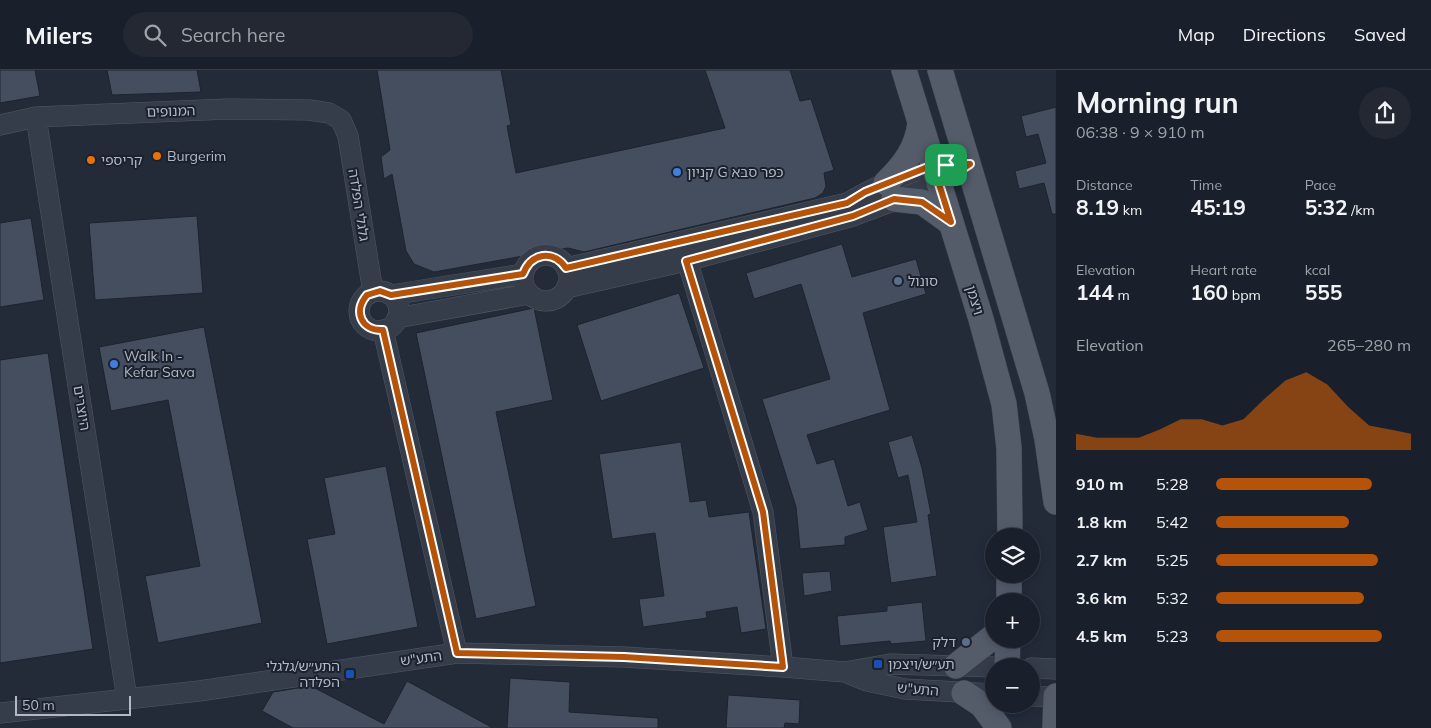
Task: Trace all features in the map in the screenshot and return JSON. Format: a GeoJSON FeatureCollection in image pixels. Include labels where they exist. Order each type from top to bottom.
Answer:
{"type":"FeatureCollection","features":[{"type":"Feature","properties":{"kind":"main road","name":"ויצמן"},"geometry":{"type":"LineString","coordinates":[[904,70],[990,348],[1004,404],[1010,448],[1010,528]]}},
{"type":"Feature","properties":{"kind":"main road"},"geometry":{"type":"LineString","coordinates":[[940,70],[970,164],[1037,393],[1047,439],[1056,502]]}},
{"type":"Feature","properties":{"kind":"main road"},"geometry":{"type":"LineString","coordinates":[[920,123],[911,155],[882,192],[922,202],[951,222]]}},
{"type":"Feature","properties":{"kind":"main road"},"geometry":{"type":"LineString","coordinates":[[956,666],[985,643]]}},
{"type":"Feature","properties":{"kind":"main road"},"geometry":{"type":"LineString","coordinates":[[964,693],[987,711],[999,728]]}},
{"type":"Feature","properties":{"kind":"main road"},"geometry":{"type":"LineString","coordinates":[[1055,728],[1056,697]]}},
{"type":"Feature","properties":{"kind":"main road"},"geometry":{"type":"LineString","coordinates":[[1006,728],[1007,713]]}},
{"type":"Feature","properties":{"kind":"street","name":"המנופים"},"geometry":{"type":"LineString","coordinates":[[0,125],[36,117],[228,109],[309,110],[329,113],[341,120]]}},
{"type":"Feature","properties":{"kind":"street","name":"היוצרים"},"geometry":{"type":"LineString","coordinates":[[36,117],[127,699]]}},
{"type":"Feature","properties":{"kind":"street","name":"גלגלי הפלדה"},"geometry":{"type":"LineString","coordinates":[[341,120],[348,136],[382,294]]}},
{"type":"Feature","properties":{"kind":"street"},"geometry":{"type":"LineString","coordinates":[[566,288],[970,164]]}},
{"type":"Feature","properties":{"kind":"street"},"geometry":{"type":"LineString","coordinates":[[566,268],[684,252],[853,216],[882,192]]}},
{"type":"Feature","properties":{"kind":"street"},"geometry":{"type":"LineString","coordinates":[[853,216],[882,192]]}},
{"type":"Feature","properties":{"kind":"street"},"geometry":{"type":"LineString","coordinates":[[684,252],[763,512],[783,667]]}},
{"type":"Feature","properties":{"kind":"street"},"geometry":{"type":"LineString","coordinates":[[543,255],[557,258],[566,268],[569,282],[556,299],[542,301],[529,294],[523,281],[523,274],[530,261],[543,255]]}},
{"type":"Feature","properties":{"kind":"street"},"geometry":{"type":"LineString","coordinates":[[523,274],[367,295],[360,306],[361,319],[370,328],[529,294]]}},
{"type":"Feature","properties":{"kind":"street"},"geometry":{"type":"LineString","coordinates":[[382,294],[398,306],[390,324],[457,653]]}},
{"type":"Feature","properties":{"kind":"street","name":"התע\"ש"},"geometry":{"type":"LineString","coordinates":[[0,713],[208,690],[457,653],[624,657],[783,667],[845,672],[886,686],[985,694]]}},
{"type":"Feature","properties":{"kind":"street","name":"התע\"ש"},"geometry":{"type":"LineString","coordinates":[[845,672],[890,664],[985,667]]}},
{"type":"Feature","properties":{"kind":"street"},"geometry":{"type":"LineString","coordinates":[[1040,669],[1056,670]]}},
{"type":"Feature","properties":{"kind":"street"},"geometry":{"type":"LineString","coordinates":[[1040,696],[1056,697]]}},
{"type":"Feature","properties":{"kind":"building"},"geometry":{"type":"Polygon","coordinates":[[[0,70],[35,70],[40,96],[0,103],[0,70]]]}},
{"type":"Feature","properties":{"kind":"building"},"geometry":{"type":"Polygon","coordinates":[[[107,70],[197,70],[201,92],[112,95],[107,70]]]}},
{"type":"Feature","properties":{"kind":"building","name":"קניון G כפר סבא"},"geometry":{"type":"Polygon","coordinates":[[[377,70],[501,70],[511,125],[507,126],[516,173],[725,128],[705,70],[790,70],[800,101],[811,99],[834,170],[824,173],[826,186],[823,193],[815,198],[584,252],[568,248],[434,272],[414,264],[406,251],[392,174],[384,179],[381,157],[390,150],[377,70]]]}},
{"type":"Feature","properties":{"kind":"building"},"geometry":{"type":"Polygon","coordinates":[[[1056,107],[1056,214],[1052,214],[1044,183],[1019,189],[1015,171],[1046,163],[1038,134],[1026,137],[1021,116],[1056,107]]]}},
{"type":"Feature","properties":{"kind":"building"},"geometry":{"type":"Polygon","coordinates":[[[197,216],[203,293],[95,300],[89,223],[197,216]]]}},
{"type":"Feature","properties":{"kind":"building"},"geometry":{"type":"Polygon","coordinates":[[[31,218],[44,300],[0,307],[0,223],[31,218]]]}},
{"type":"Feature","properties":{"kind":"building"},"geometry":{"type":"Polygon","coordinates":[[[842,244],[852,277],[916,259],[926,294],[863,313],[890,410],[807,435],[817,464],[834,459],[848,506],[860,502],[868,530],[845,537],[845,545],[800,549],[796,507],[762,399],[830,379],[801,284],[754,299],[746,273],[842,244]]]}},
{"type":"Feature","properties":{"kind":"building"},"geometry":{"type":"Polygon","coordinates":[[[679,293],[704,368],[601,401],[577,325],[679,293]]]}},
{"type":"Feature","properties":{"kind":"building"},"geometry":{"type":"Polygon","coordinates":[[[534,308],[553,400],[496,412],[536,606],[476,619],[416,333],[534,308]]]}},
{"type":"Feature","properties":{"kind":"building"},"geometry":{"type":"Polygon","coordinates":[[[204,327],[262,623],[158,643],[145,576],[200,566],[168,400],[111,411],[99,347],[204,327]]]}},
{"type":"Feature","properties":{"kind":"building"},"geometry":{"type":"Polygon","coordinates":[[[48,353],[93,649],[0,663],[0,360],[48,353]]]}},
{"type":"Feature","properties":{"kind":"building"},"geometry":{"type":"Polygon","coordinates":[[[912,435],[922,468],[931,514],[928,515],[937,576],[891,583],[883,527],[917,522],[908,475],[898,478],[888,442],[912,435]]]}},
{"type":"Feature","properties":{"kind":"building"},"geometry":{"type":"Polygon","coordinates":[[[681,442],[690,502],[706,500],[709,517],[749,512],[766,629],[741,633],[737,607],[706,612],[707,618],[643,627],[639,599],[664,596],[655,533],[612,539],[599,454],[681,442]]]}},
{"type":"Feature","properties":{"kind":"building"},"geometry":{"type":"Polygon","coordinates":[[[386,466],[418,627],[327,644],[307,539],[335,534],[324,478],[386,466]]]}},
{"type":"Feature","properties":{"kind":"building"},"geometry":{"type":"Polygon","coordinates":[[[830,571],[832,591],[804,596],[802,573],[830,571]]]}},
{"type":"Feature","properties":{"kind":"building"},"geometry":{"type":"Polygon","coordinates":[[[922,602],[926,641],[891,644],[890,641],[840,646],[837,616],[887,611],[887,606],[922,602]]]}},
{"type":"Feature","properties":{"kind":"building"},"geometry":{"type":"Polygon","coordinates":[[[510,678],[570,682],[569,712],[658,718],[658,728],[507,728],[510,678]]]}},
{"type":"Feature","properties":{"kind":"building"},"geometry":{"type":"Polygon","coordinates":[[[407,681],[493,728],[293,728],[262,711],[273,692],[311,686],[384,724],[407,681]]]}},
{"type":"Feature","properties":{"kind":"building"},"geometry":{"type":"Polygon","coordinates":[[[728,695],[800,700],[799,724],[785,723],[784,728],[726,728],[728,695]]]}},
{"type":"Feature","properties":{"kind":"place","name":"Burgerim"},"geometry":{"type":"Point","coordinates":[157,156]}},
{"type":"Feature","properties":{"kind":"place","name":"קריספי"},"geometry":{"type":"Point","coordinates":[91,160]}},
{"type":"Feature","properties":{"kind":"place","name":"קניון G כפר סבא"},"geometry":{"type":"Point","coordinates":[677,172]}},
{"type":"Feature","properties":{"kind":"place","name":"סונול"},"geometry":{"type":"Point","coordinates":[898,281]}},
{"type":"Feature","properties":{"kind":"place","name":"Walk In - Kefar Sava"},"geometry":{"type":"Point","coordinates":[114,364]}},
{"type":"Feature","properties":{"kind":"place","name":"דלק"},"geometry":{"type":"Point","coordinates":[966,642]}},
{"type":"Feature","properties":{"kind":"place","name":"תע״ש/ויצמן"},"geometry":{"type":"Point","coordinates":[878,664]}},
{"type":"Feature","properties":{"kind":"place","name":"התע״ש/גלגלי הפלדה"},"geometry":{"type":"Point","coordinates":[350,674]}},
{"type":"Feature","properties":{"kind":"route"},"geometry":{"type":"LineString","coordinates":[[970,164],[939,184],[951,222],[938,211],[922,202],[894,199],[853,216],[686,261],[763,512],[783,667],[624,657],[457,653],[383,330],[376,330],[365,325],[359,312],[362,300],[367,295],[380,291],[391,295],[523,274],[530,261],[543,255],[557,258],[566,268],[682,243],[847,203],[865,192],[886,183],[933,165],[946,165],[970,164]]}}]}
